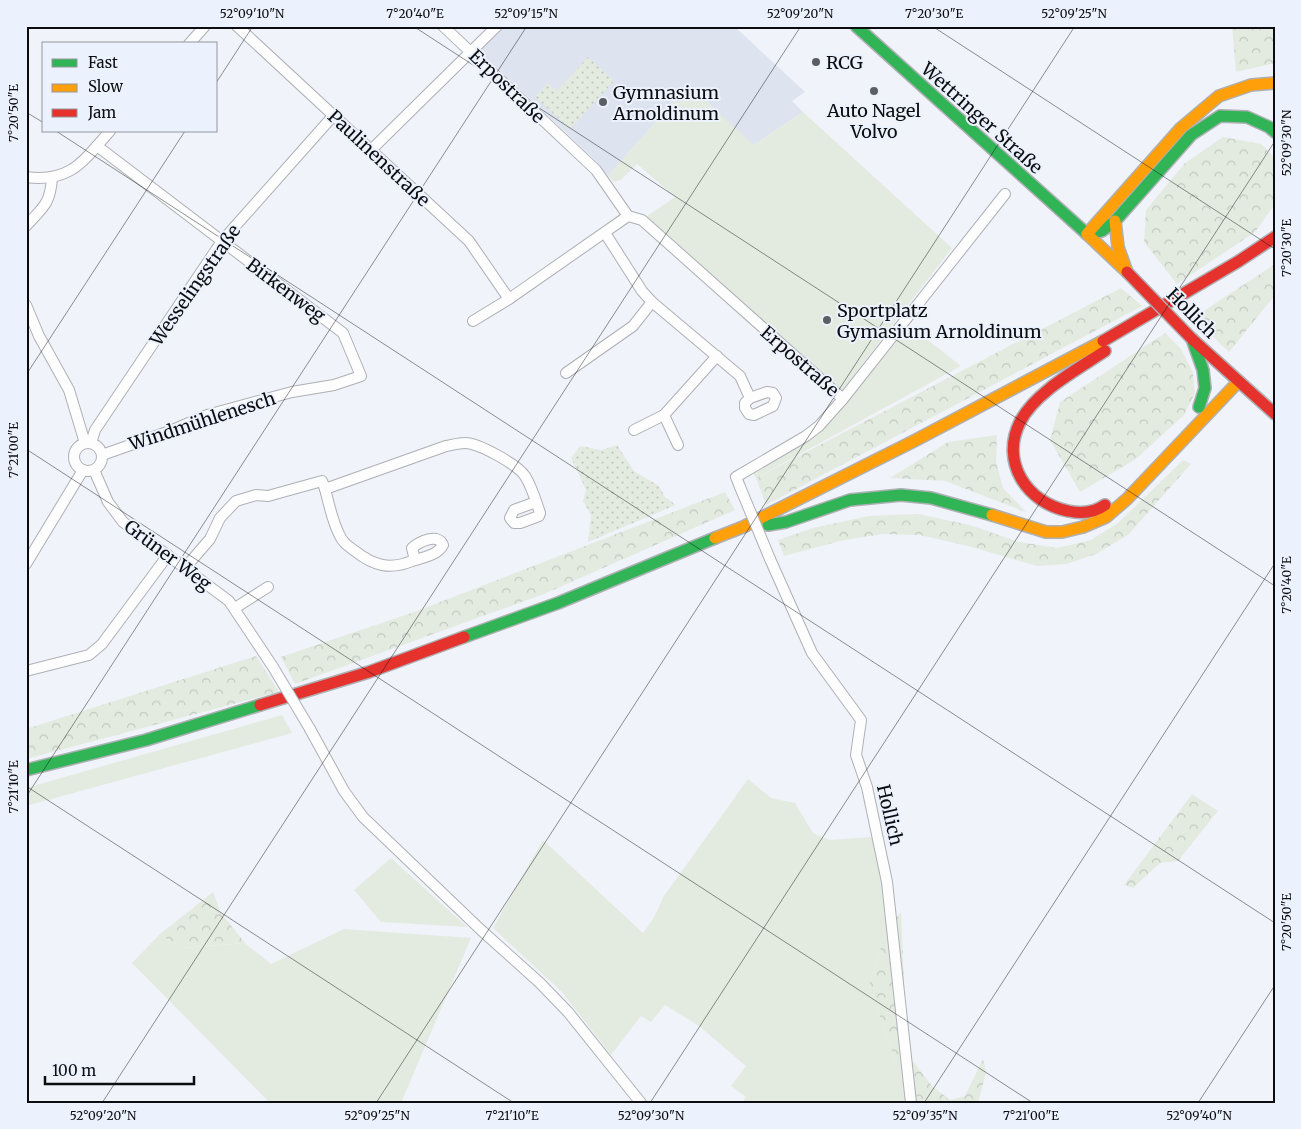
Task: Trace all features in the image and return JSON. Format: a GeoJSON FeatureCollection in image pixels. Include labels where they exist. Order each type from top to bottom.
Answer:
{"type":"FeatureCollection","features":[{"type":"Feature","properties":{"kind":"main road","name":"Wettringer Straße"},"geometry":{"type":"LineString","coordinates":[[856,26],[1087,234]]}},
{"type":"Feature","properties":{"kind":"main road"},"geometry":{"type":"LineString","coordinates":[[1087,234],[1181,128],[1220,96],[1251,85],[1275,83]]}},
{"type":"Feature","properties":{"kind":"main road"},"geometry":{"type":"LineString","coordinates":[[1087,234],[1102,231],[1115,221],[1191,135],[1220,116],[1247,117],[1275,132]]}},
{"type":"Feature","properties":{"kind":"main road"},"geometry":{"type":"LineString","coordinates":[[1115,221],[1118,248],[1127,272]]}},
{"type":"Feature","properties":{"kind":"main road"},"geometry":{"type":"LineString","coordinates":[[1239,261],[1275,226]]}},
{"type":"Feature","properties":{"kind":"main road","name":"Hollich"},"geometry":{"type":"LineString","coordinates":[[1087,234],[1192,339],[1275,414]]}},
{"type":"Feature","properties":{"kind":"main road"},"geometry":{"type":"LineString","coordinates":[[26,770],[146,740],[369,672],[558,602],[743,527],[897,450],[1100,344],[1275,238]]}},
{"type":"Feature","properties":{"kind":"main road"},"geometry":{"type":"LineString","coordinates":[[675,567],[768,525],[919,450],[1107,349],[1218,287],[1272,253]]}},
{"type":"Feature","properties":{"kind":"main road"},"geometry":{"type":"LineString","coordinates":[[1192,339],[1203,370],[1205,388],[1199,407]]}},
{"type":"Feature","properties":{"kind":"main road"},"geometry":{"type":"LineString","coordinates":[[1107,349],[1042,397],[1028,410],[1020,423],[1014,450],[1020,479],[1037,500],[1050,507],[1067,512],[1084,513],[1101,508],[1118,496],[1199,407],[1221,387],[1238,382]]}},
{"type":"Feature","properties":{"kind":"main road"},"geometry":{"type":"LineString","coordinates":[[768,525],[786,522],[850,500],[901,495],[931,498],[1046,532],[1062,532],[1083,527],[1106,516],[1127,499],[1238,382]]}},
{"type":"Feature","properties":{"kind":"main road"},"geometry":{"type":"LineString","coordinates":[[26,779],[152,747],[425,662],[597,599]]}},
{"type":"Feature","properties":{"kind":"street"},"geometry":{"type":"LineString","coordinates":[[191,42],[205,26]]}},
{"type":"Feature","properties":{"kind":"street","name":"Paulinenstraße"},"geometry":{"type":"LineString","coordinates":[[237,26],[469,240],[508,299]]}},
{"type":"Feature","properties":{"kind":"street","name":"Erpostraße"},"geometry":{"type":"LineString","coordinates":[[443,26],[596,170],[628,216],[642,220],[843,399],[1005,194]]}},
{"type":"Feature","properties":{"kind":"street"},"geometry":{"type":"LineString","coordinates":[[370,150],[497,26]]}},
{"type":"Feature","properties":{"kind":"street","name":"Wesselingstraße"},"geometry":{"type":"LineString","coordinates":[[88,443],[222,241],[333,116]]}},
{"type":"Feature","properties":{"kind":"street"},"geometry":{"type":"LineString","coordinates":[[26,176],[52,178],[64,175],[76,167],[109,132]]}},
{"type":"Feature","properties":{"kind":"street","name":"Birkenweg"},"geometry":{"type":"LineString","coordinates":[[97,146],[343,333],[361,376]]}},
{"type":"Feature","properties":{"kind":"street"},"geometry":{"type":"LineString","coordinates":[[26,226],[47,203],[51,194],[52,178]]}},
{"type":"Feature","properties":{"kind":"street"},"geometry":{"type":"LineString","coordinates":[[473,321],[628,216]]}},
{"type":"Feature","properties":{"kind":"street"},"geometry":{"type":"LineString","coordinates":[[605,233],[642,291],[652,302],[740,376],[750,398]]}},
{"type":"Feature","properties":{"kind":"street"},"geometry":{"type":"LineString","coordinates":[[566,373],[633,326],[652,302]]}},
{"type":"Feature","properties":{"kind":"street"},"geometry":{"type":"LineString","coordinates":[[26,305],[39,336],[68,390],[88,443]]}},
{"type":"Feature","properties":{"kind":"street"},"geometry":{"type":"LineString","coordinates":[[634,430],[664,416],[717,356]]}},
{"type":"Feature","properties":{"kind":"street","name":"Windmühlenesch"},"geometry":{"type":"LineString","coordinates":[[102,455],[207,416],[292,392],[334,385],[361,376]]}},
{"type":"Feature","properties":{"kind":"street","name":"Hollich"},"geometry":{"type":"LineString","coordinates":[[843,399],[820,426],[736,477],[812,653],[861,720],[856,755],[867,787],[887,882],[911,1103]]}},
{"type":"Feature","properties":{"kind":"street"},"geometry":{"type":"LineString","coordinates":[[664,416],[678,445]]}},
{"type":"Feature","properties":{"kind":"street"},"geometry":{"type":"LineString","coordinates":[[88,443],[97,446],[102,455],[99,466],[94,470],[83,470],[76,463],[74,457],[75,451],[79,446],[88,443]]}},
{"type":"Feature","properties":{"kind":"street"},"geometry":{"type":"LineString","coordinates":[[325,489],[446,446],[467,443],[498,457],[520,470],[529,483],[536,502]]}},
{"type":"Feature","properties":{"kind":"street"},"geometry":{"type":"LineString","coordinates":[[26,564],[83,470]]}},
{"type":"Feature","properties":{"kind":"street","name":"Grüner Weg"},"geometry":{"type":"LineString","coordinates":[[94,470],[108,502],[123,522],[229,601],[235,608],[310,729],[344,791],[363,817],[540,983],[574,1020],[641,1103]]}},
{"type":"Feature","properties":{"kind":"street"},"geometry":{"type":"LineString","coordinates":[[185,568],[210,540],[220,518],[236,501],[256,495],[268,496],[322,481],[339,535],[345,544],[372,563],[396,566],[416,560]]}},
{"type":"Feature","properties":{"kind":"street"},"geometry":{"type":"LineString","coordinates":[[26,671],[89,655],[102,644],[168,555]]}},
{"type":"Feature","properties":{"kind":"street"},"geometry":{"type":"LineString","coordinates":[[235,608],[268,587]]}},
{"type":"Feature","properties":{"kind":"shaded area","name":"Gymnasium Arnoldinum"},"geometry":{"type":"Polygon","coordinates":[[[505,26],[734,26],[805,92],[792,101],[803,112],[754,145],[674,101],[608,176],[596,161],[479,51],[505,26]]]}},
{"type":"Feature","properties":{"kind":"green space"},"geometry":{"type":"Polygon","coordinates":[[[1232,26],[1275,26],[1275,63],[1236,72],[1232,26]]]}},
{"type":"Feature","properties":{"kind":"green space"},"geometry":{"type":"Polygon","coordinates":[[[588,57],[614,81],[570,129],[535,97],[548,83],[557,91],[588,57]]]}},
{"type":"Feature","properties":{"kind":"green space","name":"Sportplatz Gymasium Arnoldinum"},"geometry":{"type":"Polygon","coordinates":[[[692,88],[754,145],[803,112],[952,248],[840,393],[644,218],[675,197],[637,164],[621,180],[614,182],[608,176],[674,101],[678,104],[692,88]]]}},
{"type":"Feature","properties":{"kind":"green space"},"geometry":{"type":"Polygon","coordinates":[[[1223,137],[1261,144],[1275,158],[1275,204],[1255,232],[1177,284],[1144,242],[1146,210],[1184,164],[1223,137]]]}},
{"type":"Feature","properties":{"kind":"green space"},"geometry":{"type":"Polygon","coordinates":[[[1275,264],[1275,295],[1229,352],[1193,318],[1275,264]]]}},
{"type":"Feature","properties":{"kind":"green space"},"geometry":{"type":"Polygon","coordinates":[[[1121,288],[1142,306],[766,505],[756,478],[1121,288]]]}},
{"type":"Feature","properties":{"kind":"green space"},"geometry":{"type":"Polygon","coordinates":[[[910,326],[961,366],[756,478],[752,471],[819,434],[910,326]]]}},
{"type":"Feature","properties":{"kind":"green space"},"geometry":{"type":"Polygon","coordinates":[[[1165,333],[1181,349],[1193,373],[1195,393],[1184,415],[1136,459],[1080,492],[1050,440],[1060,402],[1165,333]]]}},
{"type":"Feature","properties":{"kind":"green space"},"geometry":{"type":"Polygon","coordinates":[[[997,435],[996,462],[1003,488],[1026,512],[945,481],[890,478],[948,442],[997,435]]]}},
{"type":"Feature","properties":{"kind":"green space"},"geometry":{"type":"Polygon","coordinates":[[[617,445],[634,471],[659,486],[665,497],[676,505],[588,542],[591,515],[583,501],[586,490],[571,458],[580,446],[602,450],[617,445]]]}},
{"type":"Feature","properties":{"kind":"green space"},"geometry":{"type":"Polygon","coordinates":[[[1183,460],[1191,464],[1128,535],[1096,554],[1067,564],[1037,566],[968,546],[920,535],[882,534],[840,541],[784,556],[778,540],[813,528],[869,516],[918,514],[970,525],[1019,542],[1058,548],[1091,540],[1118,523],[1183,460]]]}},
{"type":"Feature","properties":{"kind":"green space"},"geometry":{"type":"Polygon","coordinates":[[[725,492],[735,510],[544,594],[295,684],[281,657],[417,611],[725,492]]]}},
{"type":"Feature","properties":{"kind":"green space"},"geometry":{"type":"Polygon","coordinates":[[[256,656],[279,692],[26,759],[26,729],[256,656]]]}},
{"type":"Feature","properties":{"kind":"green space"},"geometry":{"type":"Polygon","coordinates":[[[282,715],[292,733],[26,806],[26,788],[282,715]]]}},
{"type":"Feature","properties":{"kind":"green space"},"geometry":{"type":"Polygon","coordinates":[[[748,779],[771,798],[795,803],[813,833],[829,840],[872,837],[882,881],[887,929],[869,985],[907,1095],[907,1103],[742,1103],[746,1097],[731,1086],[746,1066],[699,1026],[665,1005],[651,1022],[641,1016],[611,1055],[562,992],[493,928],[543,840],[643,933],[653,919],[664,896],[748,779]]]}},
{"type":"Feature","properties":{"kind":"green space"},"geometry":{"type":"Polygon","coordinates":[[[1192,794],[1218,811],[1178,861],[1160,863],[1133,888],[1124,885],[1192,794]]]}},
{"type":"Feature","properties":{"kind":"green space"},"geometry":{"type":"Polygon","coordinates":[[[391,858],[467,927],[381,922],[354,890],[391,858]]]}},
{"type":"Feature","properties":{"kind":"green space"},"geometry":{"type":"Polygon","coordinates":[[[213,892],[221,913],[245,943],[180,948],[160,934],[213,892]]]}},
{"type":"Feature","properties":{"kind":"green space"},"geometry":{"type":"Polygon","coordinates":[[[901,912],[905,1007],[912,1060],[932,1086],[950,1100],[965,1096],[983,1059],[986,1073],[978,1103],[907,1103],[907,1095],[869,985],[887,929],[901,912]]]}},
{"type":"Feature","properties":{"kind":"green space"},"geometry":{"type":"Polygon","coordinates":[[[344,929],[471,938],[401,1103],[270,1103],[132,963],[160,934],[180,948],[245,943],[271,964],[344,929]]]}},
{"type":"Feature","properties":{"kind":"traffic: fast"},"geometry":{"type":"LineString","coordinates":[[856,26],[1087,234]]}},
{"type":"Feature","properties":{"kind":"traffic: fast"},"geometry":{"type":"LineString","coordinates":[[1093,233],[1102,231],[1115,221],[1191,135],[1220,116],[1247,117],[1269,127],[1275,132]]}},
{"type":"Feature","properties":{"kind":"traffic: fast"},"geometry":{"type":"LineString","coordinates":[[1192,339],[1203,370],[1205,388],[1199,407]]}},
{"type":"Feature","properties":{"kind":"traffic: fast"},"geometry":{"type":"LineString","coordinates":[[768,525],[786,522],[850,500],[901,495],[931,498],[992,515]]}},
{"type":"Feature","properties":{"kind":"traffic: fast"},"geometry":{"type":"LineString","coordinates":[[464,637],[558,603],[715,538]]}},
{"type":"Feature","properties":{"kind":"traffic: fast"},"geometry":{"type":"LineString","coordinates":[[26,770],[146,740],[260,705]]}},
{"type":"Feature","properties":{"kind":"traffic: slow"},"geometry":{"type":"LineString","coordinates":[[1087,234],[1181,128],[1219,96],[1251,85],[1275,83]]}},
{"type":"Feature","properties":{"kind":"traffic: slow"},"geometry":{"type":"LineString","coordinates":[[1115,221],[1118,247],[1127,272]]}},
{"type":"Feature","properties":{"kind":"traffic: slow"},"geometry":{"type":"LineString","coordinates":[[1087,234],[1126,271]]}},
{"type":"Feature","properties":{"kind":"traffic: slow"},"geometry":{"type":"LineString","coordinates":[[715,538],[743,527],[914,441],[1103,341]]}},
{"type":"Feature","properties":{"kind":"traffic: slow"},"geometry":{"type":"LineString","coordinates":[[992,515],[1046,532],[1062,532],[1083,527],[1106,517],[1127,499],[1238,382]]}},
{"type":"Feature","properties":{"kind":"traffic: jam"},"geometry":{"type":"LineString","coordinates":[[1103,341],[1239,261],[1275,237]]}},
{"type":"Feature","properties":{"kind":"traffic: jam"},"geometry":{"type":"LineString","coordinates":[[1127,272],[1192,339]]}},
{"type":"Feature","properties":{"kind":"traffic: jam"},"geometry":{"type":"LineString","coordinates":[[1192,339],[1275,414]]}},
{"type":"Feature","properties":{"kind":"traffic: jam"},"geometry":{"type":"LineString","coordinates":[[1105,351],[1070,373],[1036,401],[1020,422],[1013,452],[1021,478],[1030,490],[1053,507],[1068,511],[1087,512],[1105,505]]}},
{"type":"Feature","properties":{"kind":"traffic: jam"},"geometry":{"type":"LineString","coordinates":[[260,705],[369,672],[464,637]]}},
{"type":"Feature","properties":{"kind":"place","name":"RCG"},"geometry":{"type":"Point","coordinates":[816,62]}},
{"type":"Feature","properties":{"kind":"place","name":"Auto Nagel Volvo"},"geometry":{"type":"Point","coordinates":[874,91]}},
{"type":"Feature","properties":{"kind":"place","name":"Gymnasium Arnoldinum"},"geometry":{"type":"Point","coordinates":[603,102]}},
{"type":"Feature","properties":{"kind":"place","name":"Sportplatz Gymasium Arnoldinum"},"geometry":{"type":"Point","coordinates":[827,320]}}]}
